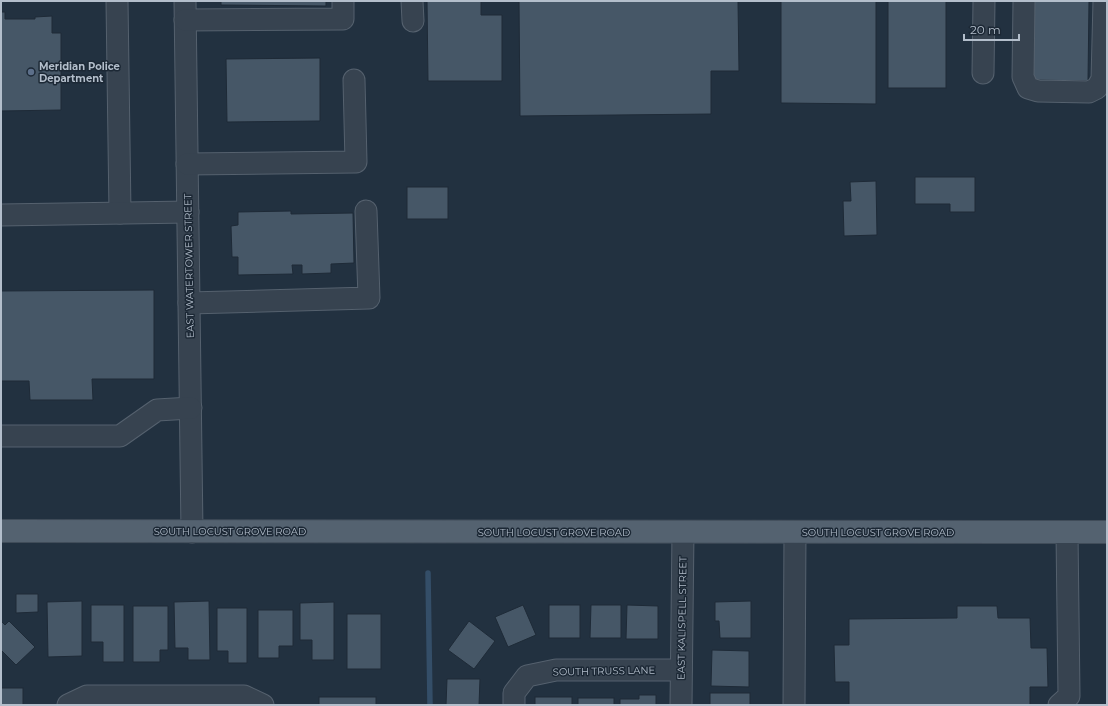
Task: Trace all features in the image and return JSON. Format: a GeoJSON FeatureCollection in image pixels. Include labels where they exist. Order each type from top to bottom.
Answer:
{"type":"FeatureCollection","features":[{"type":"Feature","properties":{"kind":"main road","name":"SOUTH LOCUST GROVE ROAD"},"geometry":{"type":"LineString","coordinates":[[1,531],[1107,532]]}},
{"type":"Feature","properties":{"kind":"street"},"geometry":{"type":"LineString","coordinates":[[118,1],[120,213]]}},
{"type":"Feature","properties":{"kind":"street"},"geometry":{"type":"LineString","coordinates":[[185,10],[343,19],[343,1]]}},
{"type":"Feature","properties":{"kind":"street"},"geometry":{"type":"LineString","coordinates":[[983,73],[984,1]]}},
{"type":"Feature","properties":{"kind":"street"},"geometry":{"type":"LineString","coordinates":[[1024,1],[1023,76],[1028,88],[1038,91],[1089,92],[1097,88],[1102,79],[1104,1]]}},
{"type":"Feature","properties":{"kind":"street","name":"EAST WATERTOWER STREET"},"geometry":{"type":"LineString","coordinates":[[185,10],[192,532]]}},
{"type":"Feature","properties":{"kind":"street"},"geometry":{"type":"LineString","coordinates":[[188,164],[356,162],[354,80]]}},
{"type":"Feature","properties":{"kind":"street"},"geometry":{"type":"LineString","coordinates":[[189,303],[369,298],[366,211]]}},
{"type":"Feature","properties":{"kind":"street"},"geometry":{"type":"LineString","coordinates":[[1,214],[188,212]]}},
{"type":"Feature","properties":{"kind":"street"},"geometry":{"type":"LineString","coordinates":[[1,436],[120,436],[157,410],[191,408]]}},
{"type":"Feature","properties":{"kind":"street","name":"EAST KALISPELL STREET"},"geometry":{"type":"LineString","coordinates":[[681,705],[683,532]]}},
{"type":"Feature","properties":{"kind":"street"},"geometry":{"type":"LineString","coordinates":[[794,705],[795,532]]}},
{"type":"Feature","properties":{"kind":"street"},"geometry":{"type":"LineString","coordinates":[[1059,705],[1069,696],[1067,533]]}},
{"type":"Feature","properties":{"kind":"street","name":"SOUTH TRUSS LANE"},"geometry":{"type":"LineString","coordinates":[[514,705],[514,693],[527,676],[556,670],[681,670]]}},
{"type":"Feature","properties":{"kind":"street"},"geometry":{"type":"LineString","coordinates":[[68,705],[87,696],[244,696],[263,705]]}},
{"type":"Feature","properties":{"kind":"building"},"geometry":{"type":"Polygon","coordinates":[[[221,1],[326,1],[326,6],[221,5],[221,1]]]}},
{"type":"Feature","properties":{"kind":"building"},"geometry":{"type":"Polygon","coordinates":[[[427,1],[481,1],[481,15],[502,15],[502,81],[428,81],[427,1]]]}},
{"type":"Feature","properties":{"kind":"building"},"geometry":{"type":"Polygon","coordinates":[[[519,1],[738,1],[739,71],[711,71],[711,114],[520,116],[519,1]]]}},
{"type":"Feature","properties":{"kind":"building"},"geometry":{"type":"Polygon","coordinates":[[[781,1],[876,1],[876,104],[781,103],[781,1]]]}},
{"type":"Feature","properties":{"kind":"building"},"geometry":{"type":"Polygon","coordinates":[[[888,1],[946,1],[946,88],[888,88],[888,1]]]}},
{"type":"Feature","properties":{"kind":"building"},"geometry":{"type":"Polygon","coordinates":[[[1033,1],[1089,1],[1088,81],[1032,80],[1033,1]]]}},
{"type":"Feature","properties":{"kind":"building","name":"Meridian Police Department"},"geometry":{"type":"Polygon","coordinates":[[[1,12],[5,12],[5,19],[35,19],[35,17],[52,16],[52,33],[61,33],[61,110],[1,111],[1,12]]]}},
{"type":"Feature","properties":{"kind":"building"},"geometry":{"type":"Polygon","coordinates":[[[320,58],[320,121],[227,122],[226,59],[320,58]]]}},
{"type":"Feature","properties":{"kind":"building"},"geometry":{"type":"Polygon","coordinates":[[[915,177],[975,177],[975,212],[950,212],[950,204],[915,204],[915,177]]]}},
{"type":"Feature","properties":{"kind":"building"},"geometry":{"type":"Polygon","coordinates":[[[876,181],[877,235],[844,236],[843,201],[851,201],[850,182],[876,181]]]}},
{"type":"Feature","properties":{"kind":"building"},"geometry":{"type":"Polygon","coordinates":[[[407,187],[448,187],[448,219],[407,219],[407,187]]]}},
{"type":"Feature","properties":{"kind":"building"},"geometry":{"type":"Polygon","coordinates":[[[291,211],[291,214],[353,213],[354,263],[331,264],[331,273],[302,274],[302,265],[292,265],[293,274],[238,275],[238,257],[232,257],[231,226],[238,225],[238,212],[291,211]]]}},
{"type":"Feature","properties":{"kind":"building"},"geometry":{"type":"Polygon","coordinates":[[[154,290],[154,379],[92,379],[93,400],[30,400],[29,381],[1,381],[1,291],[154,290]]]}},
{"type":"Feature","properties":{"kind":"building"},"geometry":{"type":"Polygon","coordinates":[[[16,594],[38,594],[38,612],[16,613],[16,594]]]}},
{"type":"Feature","properties":{"kind":"building"},"geometry":{"type":"Polygon","coordinates":[[[82,601],[82,656],[48,657],[47,602],[82,601]]]}},
{"type":"Feature","properties":{"kind":"building"},"geometry":{"type":"Polygon","coordinates":[[[209,601],[210,660],[188,660],[188,648],[175,648],[174,602],[209,601]]]}},
{"type":"Feature","properties":{"kind":"building"},"geometry":{"type":"Polygon","coordinates":[[[751,601],[751,638],[720,638],[719,621],[715,621],[715,602],[751,601]]]}},
{"type":"Feature","properties":{"kind":"building"},"geometry":{"type":"Polygon","coordinates":[[[334,602],[334,660],[312,660],[312,640],[300,640],[300,603],[334,602]]]}},
{"type":"Feature","properties":{"kind":"building"},"geometry":{"type":"Polygon","coordinates":[[[91,605],[124,605],[124,662],[103,662],[103,642],[91,642],[91,605]]]}},
{"type":"Feature","properties":{"kind":"building"},"geometry":{"type":"Polygon","coordinates":[[[523,605],[536,635],[508,647],[495,617],[523,605]]]}},
{"type":"Feature","properties":{"kind":"building"},"geometry":{"type":"Polygon","coordinates":[[[549,605],[580,605],[580,638],[549,638],[549,605]]]}},
{"type":"Feature","properties":{"kind":"building"},"geometry":{"type":"Polygon","coordinates":[[[591,605],[621,605],[621,638],[590,638],[591,605]]]}},
{"type":"Feature","properties":{"kind":"building"},"geometry":{"type":"Polygon","coordinates":[[[627,605],[658,606],[658,639],[626,639],[627,605]]]}},
{"type":"Feature","properties":{"kind":"building"},"geometry":{"type":"Polygon","coordinates":[[[133,606],[168,606],[168,650],[160,650],[160,662],[133,662],[133,606]]]}},
{"type":"Feature","properties":{"kind":"building"},"geometry":{"type":"Polygon","coordinates":[[[957,606],[997,606],[998,618],[1030,618],[1031,648],[1047,648],[1048,687],[1030,687],[1030,705],[849,705],[849,682],[835,682],[834,645],[849,645],[849,619],[957,618],[957,606]]]}},
{"type":"Feature","properties":{"kind":"building"},"geometry":{"type":"Polygon","coordinates":[[[217,608],[247,608],[247,663],[228,663],[228,651],[217,651],[217,608]]]}},
{"type":"Feature","properties":{"kind":"building"},"geometry":{"type":"Polygon","coordinates":[[[258,610],[293,610],[293,646],[279,646],[279,658],[258,658],[258,610]]]}},
{"type":"Feature","properties":{"kind":"building"},"geometry":{"type":"Polygon","coordinates":[[[347,614],[381,614],[381,669],[347,669],[347,614]]]}},
{"type":"Feature","properties":{"kind":"building"},"geometry":{"type":"Polygon","coordinates":[[[1,621],[5,625],[9,621],[35,647],[16,665],[1,650],[1,621]]]}},
{"type":"Feature","properties":{"kind":"building"},"geometry":{"type":"Polygon","coordinates":[[[469,621],[495,641],[474,669],[448,650],[469,621]]]}},
{"type":"Feature","properties":{"kind":"building"},"geometry":{"type":"Polygon","coordinates":[[[712,650],[749,651],[749,687],[711,686],[712,650]]]}},
{"type":"Feature","properties":{"kind":"building"},"geometry":{"type":"Polygon","coordinates":[[[447,679],[480,679],[479,705],[446,705],[447,679]]]}},
{"type":"Feature","properties":{"kind":"building"},"geometry":{"type":"Polygon","coordinates":[[[1,688],[23,688],[23,705],[1,705],[1,688]]]}},
{"type":"Feature","properties":{"kind":"building"},"geometry":{"type":"Polygon","coordinates":[[[710,693],[750,693],[750,705],[710,705],[710,693]]]}},
{"type":"Feature","properties":{"kind":"building"},"geometry":{"type":"Polygon","coordinates":[[[639,695],[656,695],[656,705],[620,705],[620,699],[639,699],[639,695]]]}},
{"type":"Feature","properties":{"kind":"building"},"geometry":{"type":"Polygon","coordinates":[[[319,697],[376,697],[376,705],[319,705],[319,697]]]}},
{"type":"Feature","properties":{"kind":"building"},"geometry":{"type":"Polygon","coordinates":[[[535,697],[572,697],[572,705],[535,705],[535,697]]]}},
{"type":"Feature","properties":{"kind":"building"},"geometry":{"type":"Polygon","coordinates":[[[578,698],[614,698],[614,705],[578,705],[578,698]]]}},
{"type":"Feature","properties":{"kind":"waterway"},"geometry":{"type":"LineString","coordinates":[[428,573],[430,705]]}},
{"type":"Feature","properties":{"kind":"place","name":"Meridian Police Department"},"geometry":{"type":"Point","coordinates":[31,72]}}]}
